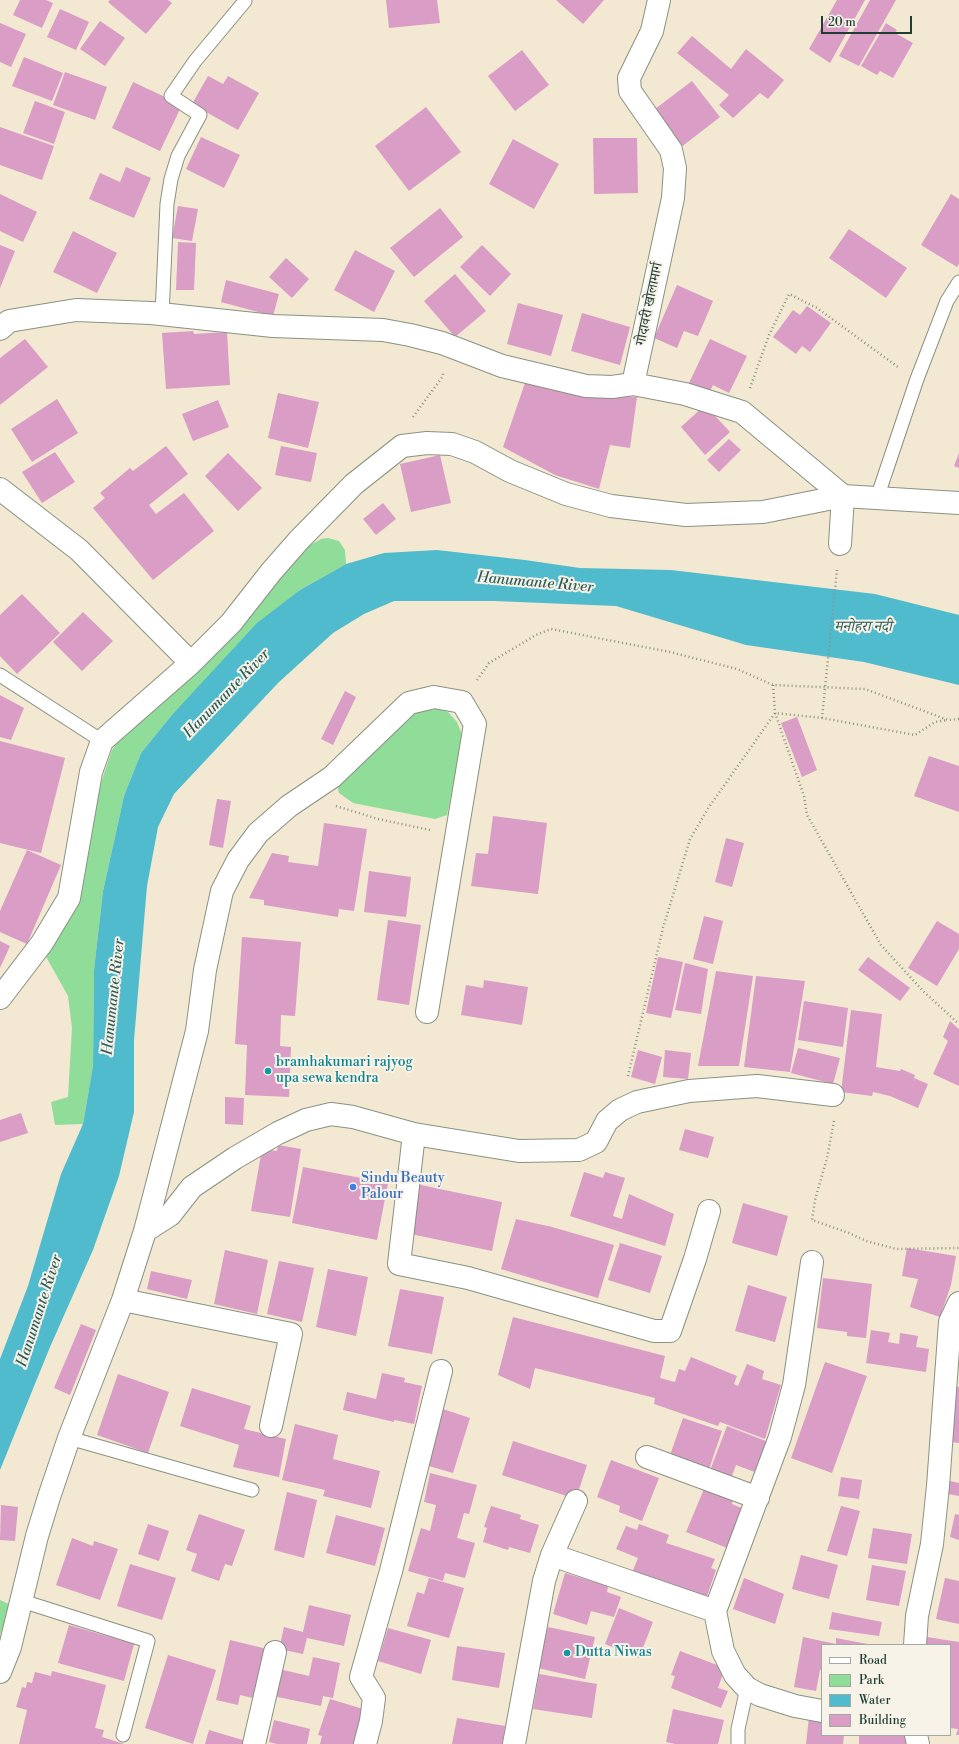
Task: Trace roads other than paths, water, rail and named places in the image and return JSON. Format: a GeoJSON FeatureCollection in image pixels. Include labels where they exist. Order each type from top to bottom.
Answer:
{"type":"FeatureCollection","features":[{"type":"Feature","properties":{"kind":"street","name":"गोदावरी खोलामार्ग"},"geometry":{"type":"LineString","coordinates":[[633,384],[673,198],[675,168],[671,150],[630,91],[629,78],[652,31],[659,0]]}},
{"type":"Feature","properties":{"kind":"street"},"geometry":{"type":"LineString","coordinates":[[0,329],[9,321],[76,310],[162,314],[272,326],[383,330],[410,335],[448,345],[502,366],[586,386],[612,387],[633,384],[685,394],[742,412],[843,496]]}},
{"type":"Feature","properties":{"kind":"street"},"geometry":{"type":"LineString","coordinates":[[0,998],[42,943],[69,898],[91,772],[102,741],[191,663],[231,623],[271,572],[299,540],[354,484],[402,446],[427,443],[452,444],[475,452],[510,471],[566,494],[611,506],[686,515],[763,512],[843,496],[959,503]]}},
{"type":"Feature","properties":{"kind":"street"},"geometry":{"type":"LineString","coordinates":[[0,489],[79,550],[191,663]]}},
{"type":"Feature","properties":{"kind":"street"},"geometry":{"type":"LineString","coordinates":[[840,544],[843,496]]}},
{"type":"Feature","properties":{"kind":"street"},"geometry":{"type":"LineString","coordinates":[[0,1672],[10,1647],[37,1536],[69,1438],[123,1300],[145,1231],[197,1031],[204,970],[222,891],[238,860],[258,833],[289,806],[332,777],[409,703],[434,697],[462,702],[475,724],[427,1012]]}},
{"type":"Feature","properties":{"kind":"street"},"geometry":{"type":"LineString","coordinates":[[145,1231],[170,1215],[192,1187],[235,1158],[278,1133],[306,1120],[331,1114],[353,1117],[414,1134],[519,1150],[579,1150],[596,1142],[607,1121],[620,1110],[637,1102],[689,1091],[757,1086],[833,1095]]}},
{"type":"Feature","properties":{"kind":"street"},"geometry":{"type":"LineString","coordinates":[[414,1134],[399,1264],[468,1278],[654,1331],[670,1331],[695,1259],[709,1211]]}},
{"type":"Feature","properties":{"kind":"street"},"geometry":{"type":"LineString","coordinates":[[812,1262],[794,1386],[780,1437],[715,1611],[724,1651],[735,1675],[747,1688],[760,1695],[788,1704],[821,1711]]}},
{"type":"Feature","properties":{"kind":"street"},"geometry":{"type":"LineString","coordinates":[[123,1300],[291,1334],[271,1426]]}},
{"type":"Feature","properties":{"kind":"street"},"geometry":{"type":"LineString","coordinates":[[915,1644],[917,1616],[932,1544],[938,1486],[950,1322],[959,1303]]}},
{"type":"Feature","properties":{"kind":"street"},"geometry":{"type":"LineString","coordinates":[[365,1744],[371,1722],[374,1698],[360,1677],[393,1564],[441,1371]]}},
{"type":"Feature","properties":{"kind":"street"},"geometry":{"type":"LineString","coordinates":[[647,1457],[758,1498]]}},
{"type":"Feature","properties":{"kind":"street"},"geometry":{"type":"LineString","coordinates":[[514,1744],[544,1581],[552,1556],[576,1501]]}},
{"type":"Feature","properties":{"kind":"street"},"geometry":{"type":"LineString","coordinates":[[552,1556],[715,1611]]}},
{"type":"Feature","properties":{"kind":"street"},"geometry":{"type":"LineString","coordinates":[[254,1744],[275,1652]]}},
{"type":"Feature","properties":{"kind":"lane"},"geometry":{"type":"LineString","coordinates":[[162,314],[167,204],[171,179],[178,156],[200,115],[171,96],[195,61],[245,1]]}},
{"type":"Feature","properties":{"kind":"lane"},"geometry":{"type":"LineString","coordinates":[[878,498],[917,379],[947,301],[959,282]]}},
{"type":"Feature","properties":{"kind":"lane"},"geometry":{"type":"LineString","coordinates":[[0,675],[102,741]]}},
{"type":"Feature","properties":{"kind":"lane"},"geometry":{"type":"LineString","coordinates":[[69,1438],[252,1490]]}},
{"type":"Feature","properties":{"kind":"lane"},"geometry":{"type":"LineString","coordinates":[[22,1601],[148,1641],[123,1735]]}},
{"type":"Feature","properties":{"kind":"lane"},"geometry":{"type":"LineString","coordinates":[[738,1744],[738,1729],[747,1688]]}},
{"type":"Feature","properties":{"kind":"water","name":"मनोहरा नदी"},"geometry":{"type":"Polygon","coordinates":[[[437,550],[580,568],[671,570],[875,594],[959,615],[959,685],[864,662],[746,645],[616,606],[494,601],[394,601],[364,614],[333,633],[278,683],[174,794],[158,827],[147,886],[134,1040],[134,1112],[119,1176],[93,1250],[50,1347],[0,1470],[0,1359],[28,1286],[61,1174],[83,1124],[93,1066],[94,970],[103,891],[124,796],[141,753],[171,716],[257,623],[300,590],[346,564],[384,553],[437,550]]]}},
{"type":"Feature","properties":{"kind":"place","name":"bramhakumari rajyog upa sewa kendra"},"geometry":{"type":"Point","coordinates":[268,1071]}},
{"type":"Feature","properties":{"kind":"place","name":"Sindu Beauty Palour"},"geometry":{"type":"Point","coordinates":[353,1187]}},
{"type":"Feature","properties":{"kind":"place","name":"Dutta Niwas"},"geometry":{"type":"Point","coordinates":[567,1653]}},
{"type":"Feature","properties":{"kind":"water label","name":"Hanumante River"},"geometry":{"type":"Point","coordinates":[535,583]}},
{"type":"Feature","properties":{"kind":"water label","name":"Hanumante River"},"geometry":{"type":"Point","coordinates":[227,694]}},
{"type":"Feature","properties":{"kind":"water label","name":"Hanumante River"},"geometry":{"type":"Point","coordinates":[114,997]}},
{"type":"Feature","properties":{"kind":"water label","name":"Hanumante River"},"geometry":{"type":"Point","coordinates":[40,1311]}}]}
